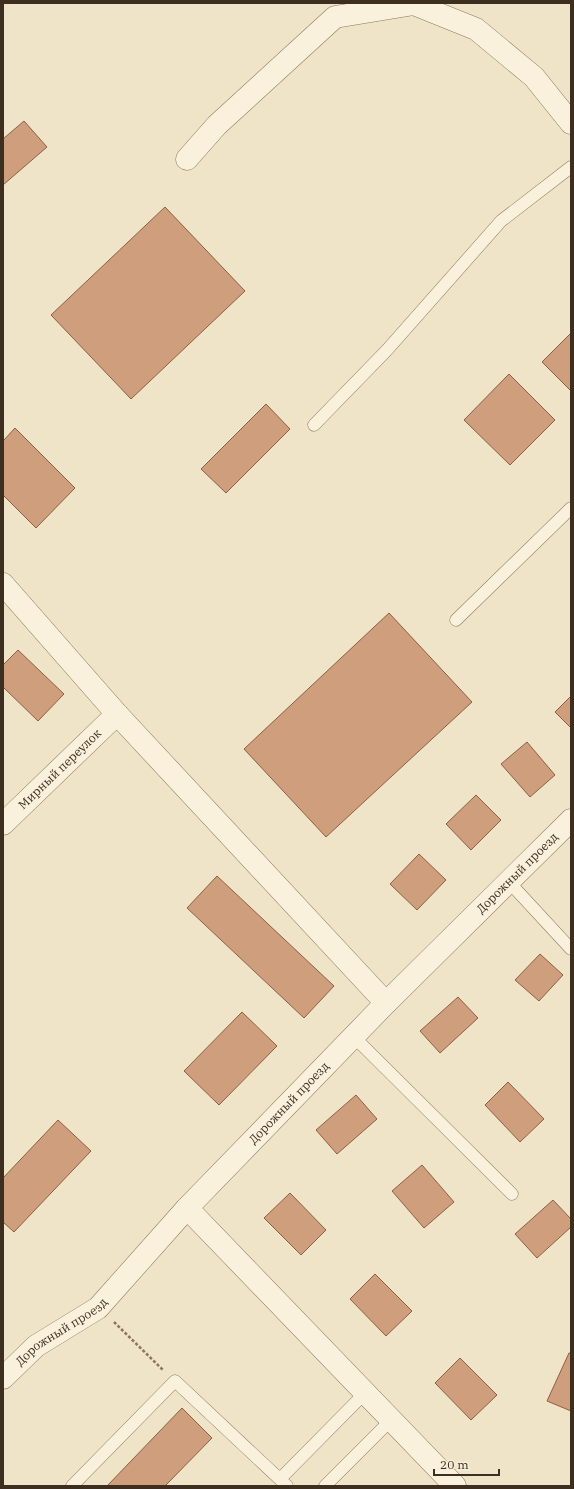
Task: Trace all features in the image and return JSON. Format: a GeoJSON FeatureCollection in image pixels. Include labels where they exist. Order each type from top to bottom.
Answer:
{"type":"FeatureCollection","features":[{"type":"Feature","properties":{"kind":"street"},"geometry":{"type":"LineString","coordinates":[[187,159],[217,125],[335,17],[414,4],[476,28],[534,77],[571,123]]}},
{"type":"Feature","properties":{"kind":"street"},"geometry":{"type":"LineString","coordinates":[[3,584],[117,714],[386,1003]]}},
{"type":"Feature","properties":{"kind":"street","name":"Мирный переулок"},"geometry":{"type":"LineString","coordinates":[[3,824],[117,714]]}},
{"type":"Feature","properties":{"kind":"street","name":"Дорожный проезд"},"geometry":{"type":"LineString","coordinates":[[3,1378],[36,1346],[98,1308],[187,1208],[353,1036],[571,820]]}},
{"type":"Feature","properties":{"kind":"street"},"geometry":{"type":"LineString","coordinates":[[187,1208],[455,1486]]}},
{"type":"Feature","properties":{"kind":"lane"},"geometry":{"type":"LineString","coordinates":[[314,425],[387,350],[501,221],[571,167]]}},
{"type":"Feature","properties":{"kind":"lane"},"geometry":{"type":"LineString","coordinates":[[456,620],[571,508]]}},
{"type":"Feature","properties":{"kind":"lane"},"geometry":{"type":"LineString","coordinates":[[508,882],[571,949]]}},
{"type":"Feature","properties":{"kind":"lane"},"geometry":{"type":"LineString","coordinates":[[353,1036],[512,1194]]}},
{"type":"Feature","properties":{"kind":"lane"},"geometry":{"type":"LineString","coordinates":[[72,1486],[175,1381],[284,1482],[365,1393]]}},
{"type":"Feature","properties":{"kind":"lane"},"geometry":{"type":"LineString","coordinates":[[325,1486],[391,1420]]}},
{"type":"Feature","properties":{"kind":"path"},"geometry":{"type":"LineString","coordinates":[[98,1308],[175,1381]]}},
{"type":"Feature","properties":{"kind":"building"},"geometry":{"type":"Polygon","coordinates":[[[24,121],[47,147],[3,185],[3,139],[24,121]]]}},
{"type":"Feature","properties":{"kind":"building"},"geometry":{"type":"Polygon","coordinates":[[[165,207],[245,291],[131,399],[51,315],[165,207]]]}},
{"type":"Feature","properties":{"kind":"building"},"geometry":{"type":"Polygon","coordinates":[[[571,333],[571,391],[542,362],[571,333]]]}},
{"type":"Feature","properties":{"kind":"building"},"geometry":{"type":"Polygon","coordinates":[[[509,374],[555,420],[510,465],[464,420],[509,374]]]}},
{"type":"Feature","properties":{"kind":"building"},"geometry":{"type":"Polygon","coordinates":[[[266,404],[290,429],[226,493],[201,469],[266,404]]]}},
{"type":"Feature","properties":{"kind":"building"},"geometry":{"type":"Polygon","coordinates":[[[15,428],[75,488],[36,528],[3,495],[3,441],[15,428]]]}},
{"type":"Feature","properties":{"kind":"building"},"geometry":{"type":"Polygon","coordinates":[[[389,613],[472,702],[326,837],[244,749],[389,613]]]}},
{"type":"Feature","properties":{"kind":"building"},"geometry":{"type":"Polygon","coordinates":[[[18,650],[64,694],[38,721],[3,687],[3,665],[18,650]]]}},
{"type":"Feature","properties":{"kind":"building"},"geometry":{"type":"Polygon","coordinates":[[[571,696],[571,728],[555,712],[571,696]]]}},
{"type":"Feature","properties":{"kind":"building"},"geometry":{"type":"Polygon","coordinates":[[[527,742],[555,775],[530,797],[501,764],[527,742]]]}},
{"type":"Feature","properties":{"kind":"building"},"geometry":{"type":"Polygon","coordinates":[[[476,795],[501,820],[471,850],[446,824],[476,795]]]}},
{"type":"Feature","properties":{"kind":"building"},"geometry":{"type":"Polygon","coordinates":[[[419,854],[446,880],[417,910],[390,884],[419,854]]]}},
{"type":"Feature","properties":{"kind":"building"},"geometry":{"type":"Polygon","coordinates":[[[217,876],[334,986],[304,1018],[187,908],[217,876]]]}},
{"type":"Feature","properties":{"kind":"building"},"geometry":{"type":"Polygon","coordinates":[[[540,954],[563,975],[539,1001],[515,980],[540,954]]]}},
{"type":"Feature","properties":{"kind":"building"},"geometry":{"type":"Polygon","coordinates":[[[458,997],[478,1018],[440,1053],[420,1031],[458,997]]]}},
{"type":"Feature","properties":{"kind":"building"},"geometry":{"type":"Polygon","coordinates":[[[242,1012],[277,1046],[219,1105],[184,1071],[242,1012]]]}},
{"type":"Feature","properties":{"kind":"building"},"geometry":{"type":"Polygon","coordinates":[[[508,1082],[544,1119],[520,1142],[485,1105],[508,1082]]]}},
{"type":"Feature","properties":{"kind":"building"},"geometry":{"type":"Polygon","coordinates":[[[356,1095],[377,1119],[337,1154],[316,1130],[356,1095]]]}},
{"type":"Feature","properties":{"kind":"building"},"geometry":{"type":"Polygon","coordinates":[[[58,1120],[91,1151],[14,1232],[3,1222],[3,1178],[58,1120]]]}},
{"type":"Feature","properties":{"kind":"building"},"geometry":{"type":"Polygon","coordinates":[[[422,1165],[454,1202],[424,1228],[392,1191],[422,1165]]]}},
{"type":"Feature","properties":{"kind":"building"},"geometry":{"type":"Polygon","coordinates":[[[290,1193],[326,1230],[301,1255],[264,1218],[290,1193]]]}},
{"type":"Feature","properties":{"kind":"building"},"geometry":{"type":"Polygon","coordinates":[[[553,1200],[571,1219],[571,1227],[537,1258],[515,1234],[553,1200]]]}},
{"type":"Feature","properties":{"kind":"building"},"geometry":{"type":"Polygon","coordinates":[[[375,1274],[412,1311],[386,1336],[350,1299],[375,1274]]]}},
{"type":"Feature","properties":{"kind":"building"},"geometry":{"type":"Polygon","coordinates":[[[569,1353],[571,1353],[571,1411],[547,1401],[569,1353]]]}},
{"type":"Feature","properties":{"kind":"building"},"geometry":{"type":"Polygon","coordinates":[[[460,1358],[497,1395],[471,1420],[435,1383],[460,1358]]]}},
{"type":"Feature","properties":{"kind":"building"},"geometry":{"type":"Polygon","coordinates":[[[182,1408],[212,1438],[165,1486],[107,1486],[182,1408]]]}}]}
